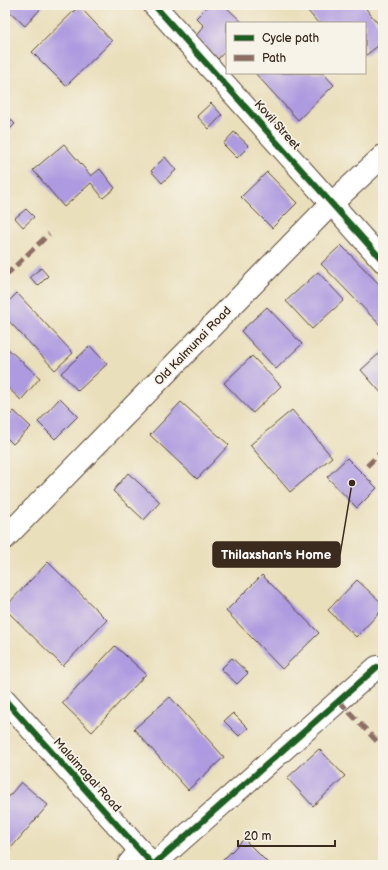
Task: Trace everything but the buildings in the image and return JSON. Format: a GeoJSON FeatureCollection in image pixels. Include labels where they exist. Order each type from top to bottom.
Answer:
{"type":"FeatureCollection","features":[{"type":"Feature","properties":{"kind":"street","name":"Kovil Street"},"geometry":{"type":"LineString","coordinates":[[154,5],[383,261]]}},
{"type":"Feature","properties":{"kind":"street","name":"Old Kalmunai Road"},"geometry":{"type":"LineString","coordinates":[[5,538],[332,203],[383,156]]}},
{"type":"Feature","properties":{"kind":"street"},"geometry":{"type":"LineString","coordinates":[[143,861],[377,667]]}},
{"type":"Feature","properties":{"kind":"street","name":"Malaimagal Road"},"geometry":{"type":"LineString","coordinates":[[5,700],[143,861]]}},
{"type":"Feature","properties":{"kind":"marked path"},"geometry":{"type":"LineString","coordinates":[[5,276],[49,234]]}},
{"type":"Feature","properties":{"kind":"marked path"},"geometry":{"type":"LineString","coordinates":[[367,466],[383,450]]}},
{"type":"Feature","properties":{"kind":"marked path"},"geometry":{"type":"LineString","coordinates":[[339,701],[383,748]]}},
{"type":"Feature","properties":{"kind":"cycle path"},"geometry":{"type":"LineString","coordinates":[[154,5],[383,261]]}},
{"type":"Feature","properties":{"kind":"cycle path"},"geometry":{"type":"LineString","coordinates":[[153,865],[377,667]]}},
{"type":"Feature","properties":{"kind":"cycle path"},"geometry":{"type":"LineString","coordinates":[[5,700],[153,865]]}},
{"type":"Feature","properties":{"kind":"place","name":"Thilaxshan's Home"},"geometry":{"type":"Point","coordinates":[352,483]}}]}
